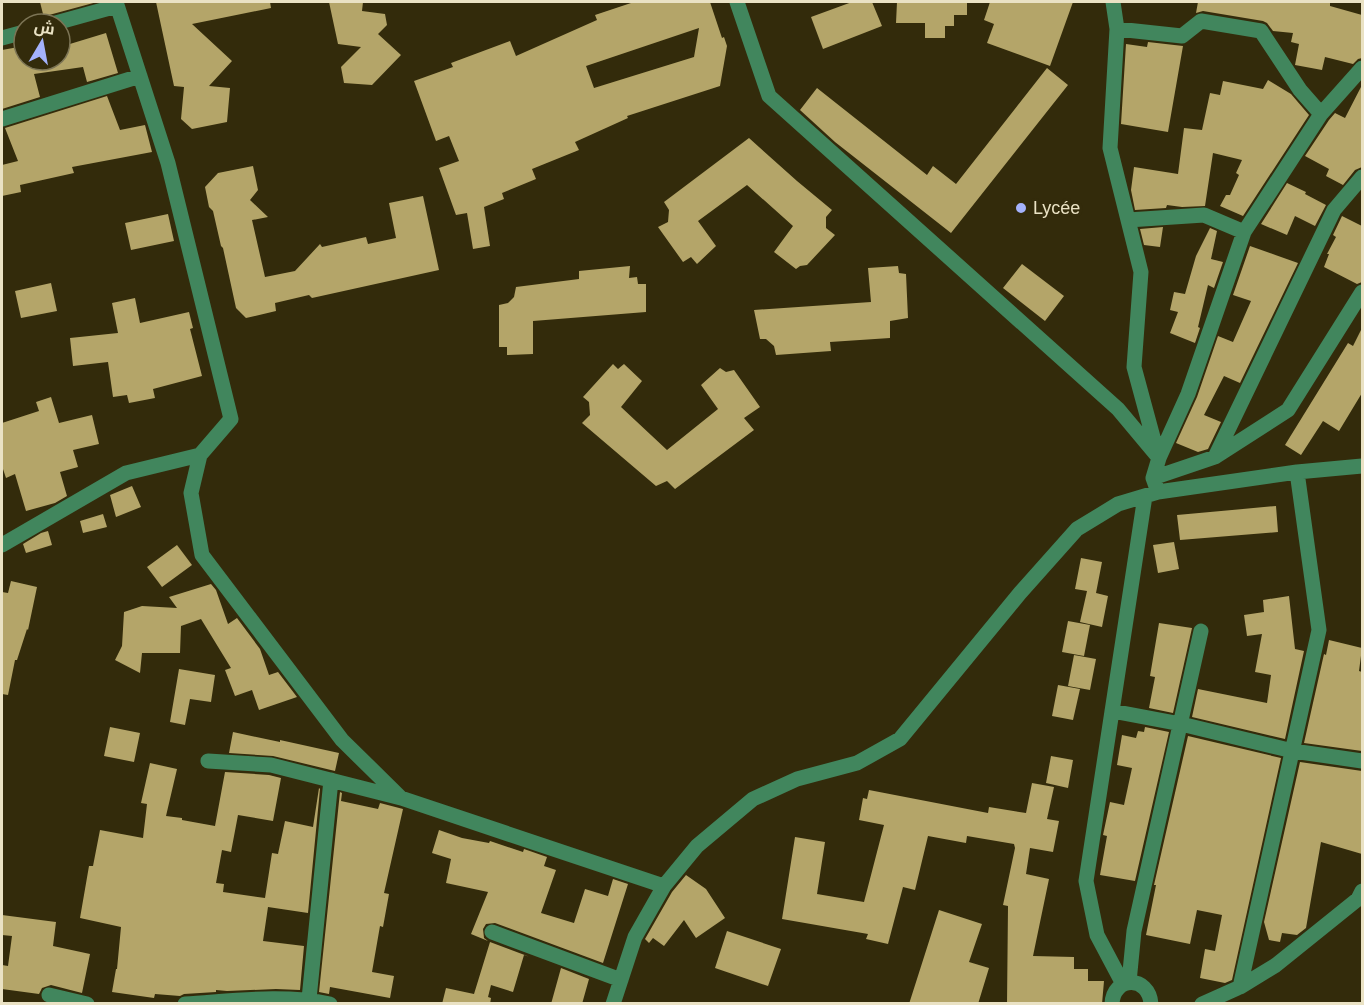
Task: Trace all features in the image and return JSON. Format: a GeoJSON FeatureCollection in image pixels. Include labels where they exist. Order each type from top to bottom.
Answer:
{"type":"FeatureCollection","features":[{"type":"Feature","properties":{"kind":"street"},"geometry":{"type":"LineString","coordinates":[[737,2],[769,96],[1118,409],[1159,458]]}},
{"type":"Feature","properties":{"kind":"street"},"geometry":{"type":"LineString","coordinates":[[1113,2],[1118,29],[1110,148],[1141,272],[1134,367],[1159,458]]}},
{"type":"Feature","properties":{"kind":"street"},"geometry":{"type":"LineString","coordinates":[[72,18],[117,4],[168,163],[231,419],[201,455],[191,493],[202,555],[342,740],[401,798]]}},
{"type":"Feature","properties":{"kind":"street"},"geometry":{"type":"LineString","coordinates":[[1118,29],[1182,36],[1201,21],[1261,31],[1300,90],[1321,114]]}},
{"type":"Feature","properties":{"kind":"street"},"geometry":{"type":"LineString","coordinates":[[1126,983],[1097,935],[1086,880],[1112,711],[1159,458],[1188,394],[1244,232],[1321,114],[1362,68]]}},
{"type":"Feature","properties":{"kind":"street"},"geometry":{"type":"LineString","coordinates":[[2,120],[140,76]]}},
{"type":"Feature","properties":{"kind":"street"},"geometry":{"type":"LineString","coordinates":[[1215,457],[1334,210],[1362,177]]}},
{"type":"Feature","properties":{"kind":"street"},"geometry":{"type":"LineString","coordinates":[[1128,220],[1204,215],[1244,232]]}},
{"type":"Feature","properties":{"kind":"street"},"geometry":{"type":"LineString","coordinates":[[613,1004],[635,937],[664,886],[697,846],[753,799],[797,779],[857,763],[900,739],[1020,592],[1077,529],[1118,504],[1215,457],[1288,410],[1362,292]]}},
{"type":"Feature","properties":{"kind":"street"},"geometry":{"type":"LineString","coordinates":[[2,545],[126,473],[201,455]]}},
{"type":"Feature","properties":{"kind":"street"},"geometry":{"type":"LineString","coordinates":[[1152,488],[1362,466]]}},
{"type":"Feature","properties":{"kind":"street"},"geometry":{"type":"LineString","coordinates":[[1240,987],[1319,630],[1297,472]]}},
{"type":"Feature","properties":{"kind":"street"},"geometry":{"type":"LineString","coordinates":[[1126,983],[1134,931],[1201,632]]}},
{"type":"Feature","properties":{"kind":"street"},"geometry":{"type":"LineString","coordinates":[[1112,711],[1180,724],[1293,751],[1362,761]]}},
{"type":"Feature","properties":{"kind":"street"},"geometry":{"type":"LineString","coordinates":[[208,761],[271,765],[401,798],[664,886]]}},
{"type":"Feature","properties":{"kind":"street"},"geometry":{"type":"LineString","coordinates":[[309,999],[331,780]]}},
{"type":"Feature","properties":{"kind":"street"},"geometry":{"type":"LineString","coordinates":[[1202,1004],[1240,987],[1276,965],[1358,899],[1362,891]]}},
{"type":"Feature","properties":{"kind":"street"},"geometry":{"type":"LineString","coordinates":[[492,932],[621,980]]}},
{"type":"Feature","properties":{"kind":"street"},"geometry":{"type":"LineString","coordinates":[[1112,1004],[1114,993],[1126,983],[1142,986],[1147,990],[1151,1004]]}},
{"type":"Feature","properties":{"kind":"street"},"geometry":{"type":"LineString","coordinates":[[49,995],[87,1004]]}},
{"type":"Feature","properties":{"kind":"street"},"geometry":{"type":"LineString","coordinates":[[185,1004],[278,998],[309,999],[330,1004]]}},
{"type":"Feature","properties":{"kind":"building"},"geometry":{"type":"Polygon","coordinates":[[[40,2],[97,2],[60,12],[42,12],[40,2]]]}},
{"type":"Feature","properties":{"kind":"building"},"geometry":{"type":"Polygon","coordinates":[[[156,2],[270,2],[271,8],[192,24],[232,61],[209,86],[230,88],[227,122],[192,129],[181,119],[184,87],[174,86],[156,2]]]}},
{"type":"Feature","properties":{"kind":"building"},"geometry":{"type":"Polygon","coordinates":[[[329,2],[363,2],[362,11],[385,14],[387,25],[378,34],[401,55],[372,85],[344,83],[341,67],[361,47],[338,44],[329,2]]]}},
{"type":"Feature","properties":{"kind":"building"},"geometry":{"type":"Polygon","coordinates":[[[634,2],[710,2],[727,46],[720,86],[627,116],[628,118],[575,142],[579,150],[532,169],[536,179],[502,193],[504,199],[484,207],[490,246],[473,249],[467,213],[456,215],[439,168],[459,161],[449,136],[436,141],[414,81],[453,67],[451,63],[510,41],[516,56],[597,20],[595,15],[634,2]],[[699,28],[586,66],[594,88],[694,57],[699,28]]]}},
{"type":"Feature","properties":{"kind":"building"},"geometry":{"type":"Polygon","coordinates":[[[852,2],[872,2],[882,26],[823,49],[811,17],[852,2]]]}},
{"type":"Feature","properties":{"kind":"building"},"geometry":{"type":"Polygon","coordinates":[[[897,2],[967,2],[967,15],[954,15],[954,26],[945,26],[945,38],[925,38],[925,23],[896,23],[897,2]]]}},
{"type":"Feature","properties":{"kind":"building"},"geometry":{"type":"Polygon","coordinates":[[[990,2],[1073,2],[1050,66],[987,43],[994,24],[984,20],[990,2]]]}},
{"type":"Feature","properties":{"kind":"building"},"geometry":{"type":"Polygon","coordinates":[[[1198,2],[1330,3],[1330,6],[1362,15],[1362,58],[1353,64],[1325,57],[1322,70],[1295,65],[1299,44],[1291,42],[1293,33],[1273,31],[1263,21],[1203,11],[1196,13],[1198,2]]]}},
{"type":"Feature","properties":{"kind":"building"},"geometry":{"type":"Polygon","coordinates":[[[106,33],[118,73],[87,82],[83,67],[72,69],[72,43],[106,33]]]}},
{"type":"Feature","properties":{"kind":"building"},"geometry":{"type":"Polygon","coordinates":[[[1148,42],[1183,46],[1168,132],[1121,124],[1126,44],[1147,47],[1148,42]]]}},
{"type":"Feature","properties":{"kind":"building"},"geometry":{"type":"Polygon","coordinates":[[[12,48],[12,72],[48,72],[34,74],[40,97],[2,109],[2,50],[12,48]]]}},
{"type":"Feature","properties":{"kind":"building"},"geometry":{"type":"Polygon","coordinates":[[[1047,68],[1068,85],[951,233],[835,142],[800,110],[817,88],[927,175],[933,166],[956,184],[1047,68]]]}},
{"type":"Feature","properties":{"kind":"building"},"geometry":{"type":"Polygon","coordinates":[[[1268,80],[1291,94],[1309,115],[1243,216],[1220,206],[1226,195],[1230,195],[1239,175],[1236,173],[1242,160],[1213,153],[1205,206],[1167,205],[1166,208],[1135,210],[1131,190],[1134,167],[1178,174],[1184,128],[1202,130],[1210,93],[1220,95],[1223,81],[1263,89],[1268,80]]]}},
{"type":"Feature","properties":{"kind":"building"},"geometry":{"type":"Polygon","coordinates":[[[1362,85],[1362,167],[1355,170],[1343,185],[1326,176],[1329,169],[1305,156],[1335,113],[1345,118],[1362,85]]]}},
{"type":"Feature","properties":{"kind":"building"},"geometry":{"type":"Polygon","coordinates":[[[107,96],[120,130],[145,125],[152,152],[72,167],[74,173],[20,185],[21,192],[2,196],[2,165],[18,161],[5,128],[107,96]]]}},
{"type":"Feature","properties":{"kind":"building"},"geometry":{"type":"Polygon","coordinates":[[[749,138],[832,210],[826,217],[826,228],[835,235],[807,265],[796,269],[774,252],[793,226],[747,185],[698,221],[716,246],[697,264],[691,257],[683,262],[658,227],[668,222],[669,210],[664,202],[749,138]]]}},
{"type":"Feature","properties":{"kind":"building"},"geometry":{"type":"Polygon","coordinates":[[[253,166],[258,190],[250,200],[268,217],[252,220],[265,277],[295,271],[320,244],[322,247],[366,237],[368,244],[396,238],[389,203],[423,196],[439,270],[312,298],[309,295],[275,303],[276,311],[246,318],[236,308],[223,248],[213,211],[209,207],[205,187],[218,173],[253,166]]]}},
{"type":"Feature","properties":{"kind":"building"},"geometry":{"type":"Polygon","coordinates":[[[1287,183],[1326,205],[1315,226],[1295,216],[1287,235],[1261,224],[1287,183]]]}},
{"type":"Feature","properties":{"kind":"building"},"geometry":{"type":"Polygon","coordinates":[[[168,214],[174,241],[131,250],[125,223],[168,214]]]}},
{"type":"Feature","properties":{"kind":"building"},"geometry":{"type":"Polygon","coordinates":[[[1342,216],[1362,226],[1362,282],[1357,284],[1324,267],[1329,254],[1327,254],[1336,237],[1333,235],[1342,216]]]}},
{"type":"Feature","properties":{"kind":"building"},"geometry":{"type":"Polygon","coordinates":[[[1163,227],[1160,247],[1144,245],[1140,229],[1163,227]]]}},
{"type":"Feature","properties":{"kind":"building"},"geometry":{"type":"Polygon","coordinates":[[[1210,228],[1217,231],[1211,259],[1223,262],[1214,288],[1208,285],[1195,343],[1170,333],[1178,312],[1170,310],[1174,292],[1185,294],[1196,256],[1210,228]]]}},
{"type":"Feature","properties":{"kind":"building"},"geometry":{"type":"Polygon","coordinates":[[[1250,246],[1298,263],[1240,383],[1224,376],[1204,415],[1221,422],[1208,449],[1198,452],[1176,443],[1197,397],[1218,336],[1233,342],[1251,301],[1233,295],[1250,246]]]}},
{"type":"Feature","properties":{"kind":"building"},"geometry":{"type":"Polygon","coordinates":[[[1022,264],[1064,296],[1045,321],[1003,288],[1022,264]]]}},
{"type":"Feature","properties":{"kind":"building"},"geometry":{"type":"Polygon","coordinates":[[[630,266],[629,278],[637,277],[638,284],[646,284],[646,312],[533,321],[533,354],[507,355],[507,347],[499,347],[499,305],[508,303],[514,297],[516,287],[579,279],[579,271],[630,266]]]}},
{"type":"Feature","properties":{"kind":"building"},"geometry":{"type":"Polygon","coordinates":[[[898,266],[899,273],[906,274],[908,318],[890,321],[890,338],[830,342],[831,351],[776,355],[774,346],[766,339],[760,339],[754,310],[871,302],[868,268],[898,266]]]}},
{"type":"Feature","properties":{"kind":"building"},"geometry":{"type":"Polygon","coordinates":[[[51,283],[57,311],[21,318],[15,291],[51,283]]]}},
{"type":"Feature","properties":{"kind":"building"},"geometry":{"type":"Polygon","coordinates":[[[135,298],[140,323],[189,312],[193,328],[190,329],[202,376],[153,389],[155,398],[129,403],[127,395],[113,397],[108,362],[73,366],[70,338],[118,333],[112,303],[135,298]]]}},
{"type":"Feature","properties":{"kind":"building"},"geometry":{"type":"Polygon","coordinates":[[[1362,328],[1362,393],[1339,431],[1323,421],[1301,455],[1285,445],[1348,343],[1353,346],[1362,328]]]}},
{"type":"Feature","properties":{"kind":"building"},"geometry":{"type":"Polygon","coordinates":[[[613,364],[618,369],[624,364],[642,381],[621,407],[667,450],[718,409],[701,385],[720,368],[726,372],[734,370],[760,407],[744,418],[754,430],[675,489],[667,481],[656,486],[582,423],[590,415],[589,402],[583,397],[613,364]]]}},
{"type":"Feature","properties":{"kind":"building"},"geometry":{"type":"Polygon","coordinates":[[[51,397],[59,423],[92,415],[99,444],[73,450],[78,467],[60,472],[67,496],[55,503],[26,511],[15,474],[6,478],[2,466],[2,423],[39,411],[36,402],[51,397]]]}},
{"type":"Feature","properties":{"kind":"building"},"geometry":{"type":"Polygon","coordinates":[[[132,486],[141,507],[116,517],[110,495],[132,486]]]}},
{"type":"Feature","properties":{"kind":"building"},"geometry":{"type":"Polygon","coordinates":[[[1276,506],[1278,532],[1180,540],[1177,515],[1276,506]]]}},
{"type":"Feature","properties":{"kind":"building"},"geometry":{"type":"Polygon","coordinates":[[[103,514],[107,527],[83,533],[80,521],[103,514]]]}},
{"type":"Feature","properties":{"kind":"building"},"geometry":{"type":"Polygon","coordinates":[[[48,531],[52,545],[26,553],[23,544],[48,531]]]}},
{"type":"Feature","properties":{"kind":"building"},"geometry":{"type":"Polygon","coordinates":[[[1174,542],[1179,569],[1158,573],[1153,545],[1174,542]]]}},
{"type":"Feature","properties":{"kind":"building"},"geometry":{"type":"Polygon","coordinates":[[[177,545],[192,565],[162,587],[147,567],[177,545]]]}},
{"type":"Feature","properties":{"kind":"building"},"geometry":{"type":"Polygon","coordinates":[[[1081,558],[1102,562],[1096,593],[1108,596],[1102,627],[1080,622],[1087,591],[1075,589],[1081,558]]]}},
{"type":"Feature","properties":{"kind":"building"},"geometry":{"type":"Polygon","coordinates":[[[11,581],[37,587],[28,630],[17,660],[15,660],[8,695],[2,694],[2,592],[8,593],[11,581]]]}},
{"type":"Feature","properties":{"kind":"building"},"geometry":{"type":"Polygon","coordinates":[[[211,584],[216,590],[228,624],[237,618],[260,649],[269,675],[278,672],[297,697],[259,710],[252,690],[235,696],[225,670],[231,668],[201,619],[181,626],[180,653],[142,653],[140,673],[115,660],[122,646],[124,612],[142,606],[177,608],[169,597],[211,584]]]}},
{"type":"Feature","properties":{"kind":"building"},"geometry":{"type":"Polygon","coordinates":[[[1289,596],[1295,649],[1304,651],[1285,739],[1192,717],[1198,689],[1267,703],[1271,675],[1255,672],[1262,634],[1247,636],[1244,615],[1264,612],[1263,600],[1289,596]]]}},
{"type":"Feature","properties":{"kind":"building"},"geometry":{"type":"Polygon","coordinates":[[[1068,621],[1090,625],[1084,656],[1062,652],[1068,621]]]}},
{"type":"Feature","properties":{"kind":"building"},"geometry":{"type":"Polygon","coordinates":[[[1159,623],[1192,628],[1173,713],[1149,708],[1155,677],[1150,676],[1159,623]]]}},
{"type":"Feature","properties":{"kind":"building"},"geometry":{"type":"Polygon","coordinates":[[[1329,640],[1362,648],[1359,671],[1362,672],[1362,751],[1304,743],[1329,640]]]}},
{"type":"Feature","properties":{"kind":"building"},"geometry":{"type":"Polygon","coordinates":[[[1074,655],[1096,659],[1090,690],[1068,686],[1074,655]]]}},
{"type":"Feature","properties":{"kind":"building"},"geometry":{"type":"Polygon","coordinates":[[[179,669],[215,675],[211,702],[190,699],[185,725],[170,722],[179,669]]]}},
{"type":"Feature","properties":{"kind":"building"},"geometry":{"type":"Polygon","coordinates":[[[1058,685],[1080,689],[1073,720],[1052,716],[1058,685]]]}},
{"type":"Feature","properties":{"kind":"building"},"geometry":{"type":"Polygon","coordinates":[[[110,727],[140,733],[134,762],[104,756],[110,727]]]}},
{"type":"Feature","properties":{"kind":"building"},"geometry":{"type":"Polygon","coordinates":[[[1145,727],[1169,732],[1135,881],[1100,875],[1107,836],[1103,835],[1110,802],[1124,805],[1132,768],[1117,765],[1122,735],[1136,738],[1138,731],[1144,732],[1145,727]]]}},
{"type":"Feature","properties":{"kind":"building"},"geometry":{"type":"Polygon","coordinates":[[[233,732],[339,753],[335,771],[273,756],[229,753],[233,732]]]}},
{"type":"Feature","properties":{"kind":"building"},"geometry":{"type":"Polygon","coordinates":[[[1188,736],[1281,758],[1232,980],[1225,983],[1200,978],[1205,949],[1215,951],[1222,915],[1197,910],[1190,944],[1146,935],[1156,885],[1154,885],[1188,736]]]}},
{"type":"Feature","properties":{"kind":"building"},"geometry":{"type":"Polygon","coordinates":[[[1051,756],[1073,760],[1068,788],[1046,783],[1051,756]]]}},
{"type":"Feature","properties":{"kind":"building"},"geometry":{"type":"Polygon","coordinates":[[[1300,762],[1362,771],[1362,854],[1321,842],[1306,928],[1297,935],[1282,933],[1280,942],[1269,940],[1264,922],[1300,762]]]}},
{"type":"Feature","properties":{"kind":"building"},"geometry":{"type":"Polygon","coordinates":[[[150,763],[177,769],[166,816],[215,826],[225,772],[281,778],[273,821],[238,815],[231,852],[222,850],[216,883],[224,884],[223,892],[265,898],[272,853],[278,854],[285,821],[313,827],[320,789],[308,913],[268,907],[263,941],[304,946],[300,990],[216,990],[216,992],[180,996],[155,994],[154,998],[112,992],[121,927],[80,918],[89,866],[93,866],[100,830],[143,838],[147,804],[141,803],[150,763]]]}},
{"type":"Feature","properties":{"kind":"building"},"geometry":{"type":"Polygon","coordinates":[[[1032,783],[1054,787],[1047,819],[1059,821],[1053,852],[1030,848],[1026,874],[1049,879],[1033,956],[1074,957],[1074,969],[1088,969],[1088,981],[1104,981],[1102,1004],[1007,1004],[1008,906],[1003,905],[1014,844],[967,836],[966,843],[928,836],[915,890],[903,887],[888,944],[866,939],[868,934],[782,919],[795,837],[825,842],[817,894],[864,902],[884,825],[859,820],[863,798],[867,799],[869,790],[988,813],[989,807],[1026,813],[1032,783]]]}},
{"type":"Feature","properties":{"kind":"building"},"geometry":{"type":"Polygon","coordinates":[[[340,792],[342,793],[341,801],[378,809],[380,803],[403,809],[384,893],[389,894],[383,927],[380,926],[372,972],[394,976],[390,998],[330,987],[329,994],[319,992],[340,792]]]}},
{"type":"Feature","properties":{"kind":"building"},"geometry":{"type":"Polygon","coordinates":[[[439,830],[462,838],[489,843],[490,841],[523,852],[524,849],[547,857],[544,866],[556,870],[541,913],[574,923],[585,889],[608,896],[613,879],[628,884],[603,963],[495,923],[486,924],[483,929],[484,938],[488,941],[471,934],[488,892],[446,883],[451,859],[432,853],[439,830]]]}},
{"type":"Feature","properties":{"kind":"building"},"geometry":{"type":"Polygon","coordinates":[[[686,875],[706,889],[725,918],[696,938],[684,920],[664,946],[653,938],[649,943],[645,939],[672,892],[686,875]]]}},
{"type":"Feature","properties":{"kind":"building"},"geometry":{"type":"Polygon","coordinates":[[[939,910],[982,924],[969,962],[989,968],[978,1004],[909,1004],[939,910]]]}},
{"type":"Feature","properties":{"kind":"building"},"geometry":{"type":"Polygon","coordinates":[[[2,915],[56,922],[53,946],[90,954],[82,993],[51,985],[42,988],[39,994],[2,989],[2,965],[8,966],[12,936],[2,935],[2,915]]]}},
{"type":"Feature","properties":{"kind":"building"},"geometry":{"type":"Polygon","coordinates":[[[727,931],[781,949],[768,986],[715,968],[727,931]]]}},
{"type":"Feature","properties":{"kind":"building"},"geometry":{"type":"Polygon","coordinates":[[[490,942],[530,957],[524,955],[513,992],[491,985],[488,997],[491,998],[490,1004],[442,1004],[446,988],[474,994],[490,942]]]}},
{"type":"Feature","properties":{"kind":"building"},"geometry":{"type":"Polygon","coordinates":[[[561,968],[589,979],[582,1004],[551,1004],[561,968]]]}},
{"type":"Feature","properties":{"kind":"place","name":"Lycée"},"geometry":{"type":"Point","coordinates":[1021,208]}}]}
